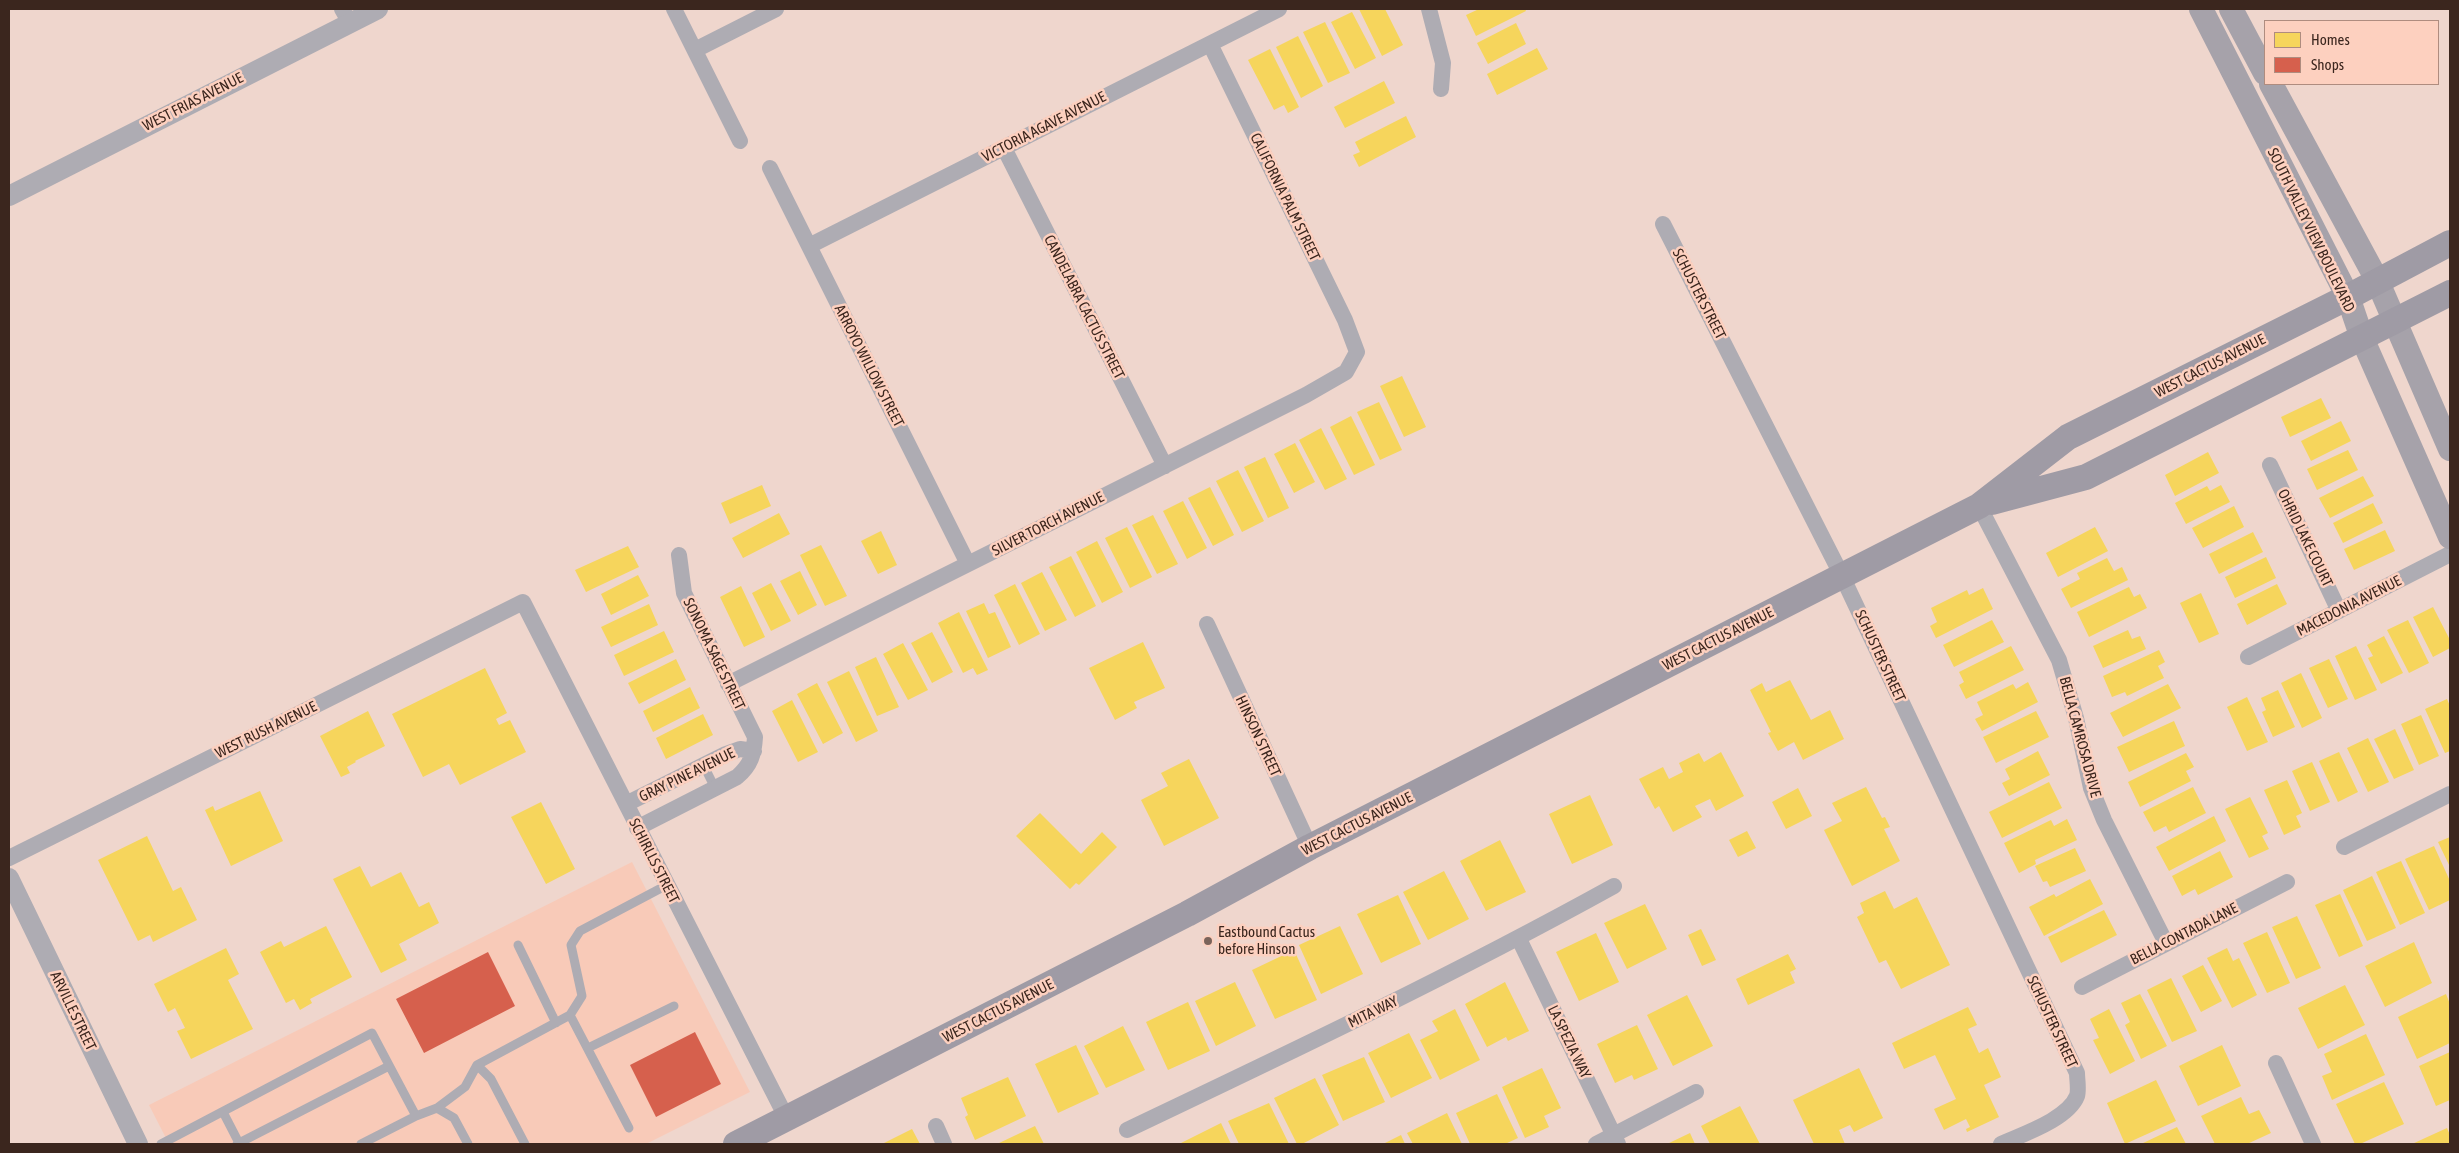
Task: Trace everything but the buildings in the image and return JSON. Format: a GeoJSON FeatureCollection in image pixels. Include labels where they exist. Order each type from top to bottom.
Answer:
{"type":"FeatureCollection","features":[{"type":"Feature","properties":{"kind":"main road","name":"SOUTH VALLEY VIEW BOULEVARD"},"geometry":{"type":"LineString","coordinates":[[2201,9],[2348,297],[2362,338],[2450,537]]}},
{"type":"Feature","properties":{"kind":"main road"},"geometry":{"type":"LineString","coordinates":[[2231,9],[2264,71]]}},
{"type":"Feature","properties":{"kind":"main road","name":"SOUTH VALLEY VIEW BOULEVARD"},"geometry":{"type":"LineString","coordinates":[[2272,85],[2377,280],[2450,449]]}},
{"type":"Feature","properties":{"kind":"main road","name":"WEST CACTUS AVENUE"},"geometry":{"type":"LineString","coordinates":[[736,1144],[1187,914],[1310,847],[1979,506],[2068,437],[2348,297],[2450,243]]}},
{"type":"Feature","properties":{"kind":"main road","name":"WEST CACTUS AVENUE"},"geometry":{"type":"LineString","coordinates":[[1979,506],[2086,477],[2450,293]]}},
{"type":"Feature","properties":{"kind":"street","name":"WEST FRIAS AVENUE"},"geometry":{"type":"LineString","coordinates":[[9,196],[346,16],[378,9]]}},
{"type":"Feature","properties":{"kind":"street"},"geometry":{"type":"LineString","coordinates":[[674,9],[740,141]]}},
{"type":"Feature","properties":{"kind":"street"},"geometry":{"type":"LineString","coordinates":[[695,50],[776,9]]}},
{"type":"Feature","properties":{"kind":"street","name":"VICTORIA AGAVE AVENUE"},"geometry":{"type":"LineString","coordinates":[[809,246],[1279,9]]}},
{"type":"Feature","properties":{"kind":"street"},"geometry":{"type":"LineString","coordinates":[[1428,9],[1442,63],[1440,89]]}},
{"type":"Feature","properties":{"kind":"street","name":"CALIFORNIA PALM STREET"},"geometry":{"type":"LineString","coordinates":[[1210,44],[1345,320],[1357,352]]}},
{"type":"Feature","properties":{"kind":"street","name":"CANDELABRA CACTUS STREET"},"geometry":{"type":"LineString","coordinates":[[1004,148],[1165,466]]}},
{"type":"Feature","properties":{"kind":"street","name":"ARROYO WILLOW STREET"},"geometry":{"type":"LineString","coordinates":[[770,168],[968,564]]}},
{"type":"Feature","properties":{"kind":"street","name":"SCHUSTER STREET"},"geometry":{"type":"LineString","coordinates":[[1663,224],[1842,576],[2076,1073],[2077,1096],[2067,1110],[2001,1144]]}},
{"type":"Feature","properties":{"kind":"street","name":"SILVER TORCH AVENUE"},"geometry":{"type":"LineString","coordinates":[[728,684],[1306,395],[1346,372],[1357,352]]}},
{"type":"Feature","properties":{"kind":"street","name":"OHRID LAKE COURT"},"geometry":{"type":"LineString","coordinates":[[2270,465],[2339,611]]}},
{"type":"Feature","properties":{"kind":"street","name":"BELLA CAMROSA DRIVE"},"geometry":{"type":"LineString","coordinates":[[1979,506],[2059,660],[2071,696],[2091,788],[2104,820],[2166,943]]}},
{"type":"Feature","properties":{"kind":"street","name":"MACEDONIA AVENUE"},"geometry":{"type":"LineString","coordinates":[[2248,657],[2450,554]]}},
{"type":"Feature","properties":{"kind":"street","name":"SONOMA SAGE STREET"},"geometry":{"type":"LineString","coordinates":[[679,555],[684,593],[755,737],[754,751]]}},
{"type":"Feature","properties":{"kind":"street","name":"SCHIRLLS STREET"},"geometry":{"type":"LineString","coordinates":[[523,602],[787,1119]]}},
{"type":"Feature","properties":{"kind":"street","name":"WEST RUSH AVENUE"},"geometry":{"type":"LineString","coordinates":[[9,858],[523,602]]}},
{"type":"Feature","properties":{"kind":"street","name":"HINSON STREET"},"geometry":{"type":"LineString","coordinates":[[1207,624],[1310,847]]}},
{"type":"Feature","properties":{"kind":"street","name":"GRAY PINE AVENUE"},"geometry":{"type":"LineString","coordinates":[[626,804],[740,749],[754,751],[748,767],[737,777],[637,828]]}},
{"type":"Feature","properties":{"kind":"street"},"geometry":{"type":"LineString","coordinates":[[2344,847],[2450,794]]}},
{"type":"Feature","properties":{"kind":"street","name":"ARVILLE STREET"},"geometry":{"type":"LineString","coordinates":[[9,878],[138,1144]]}},
{"type":"Feature","properties":{"kind":"street","name":"BELLA CONTADA LANE"},"geometry":{"type":"LineString","coordinates":[[2082,987],[2287,882]]}},
{"type":"Feature","properties":{"kind":"street","name":"MITA WAY"},"geometry":{"type":"LineString","coordinates":[[1127,1130],[1352,1023],[1519,939],[1614,886]]}},
{"type":"Feature","properties":{"kind":"street","name":"LA SPEZIA WAY"},"geometry":{"type":"LineString","coordinates":[[1519,939],[1616,1140]]}},
{"type":"Feature","properties":{"kind":"street"},"geometry":{"type":"LineString","coordinates":[[2276,1064],[2313,1144]]}},
{"type":"Feature","properties":{"kind":"street"},"geometry":{"type":"LineString","coordinates":[[1596,1144],[1616,1140],[1696,1092]]}},
{"type":"Feature","properties":{"kind":"street"},"geometry":{"type":"LineString","coordinates":[[936,1126],[944,1144]]}},
{"type":"Feature","properties":{"kind":"lane"},"geometry":{"type":"LineString","coordinates":[[704,766],[715,788]]}},
{"type":"Feature","properties":{"kind":"lane"},"geometry":{"type":"LineString","coordinates":[[361,1144],[416,1116],[437,1108],[464,1087],[477,1066],[570,1015],[582,996],[571,946],[580,931],[667,885]]}},
{"type":"Feature","properties":{"kind":"lane"},"geometry":{"type":"LineString","coordinates":[[518,945],[556,1022]]}},
{"type":"Feature","properties":{"kind":"lane"},"geometry":{"type":"LineString","coordinates":[[588,1048],[674,1006]]}},
{"type":"Feature","properties":{"kind":"lane"},"geometry":{"type":"LineString","coordinates":[[570,1015],[629,1128]]}},
{"type":"Feature","properties":{"kind":"lane"},"geometry":{"type":"LineString","coordinates":[[161,1144],[372,1033],[416,1116]]}},
{"type":"Feature","properties":{"kind":"lane"},"geometry":{"type":"LineString","coordinates":[[224,1112],[238,1144],[389,1066]]}},
{"type":"Feature","properties":{"kind":"lane"},"geometry":{"type":"LineString","coordinates":[[477,1066],[491,1079],[525,1144]]}},
{"type":"Feature","properties":{"kind":"lane"},"geometry":{"type":"LineString","coordinates":[[437,1108],[454,1118],[468,1144]]}},
{"type":"Feature","properties":{"kind":"shaded area"},"geometry":{"type":"Polygon","coordinates":[[[632,862],[750,1092],[646,1144],[169,1144],[149,1105],[632,862]]]}},
{"type":"Feature","properties":{"kind":"place","name":"Eastbound Cactus before Hinson"},"geometry":{"type":"Point","coordinates":[1208,941]}}]}
